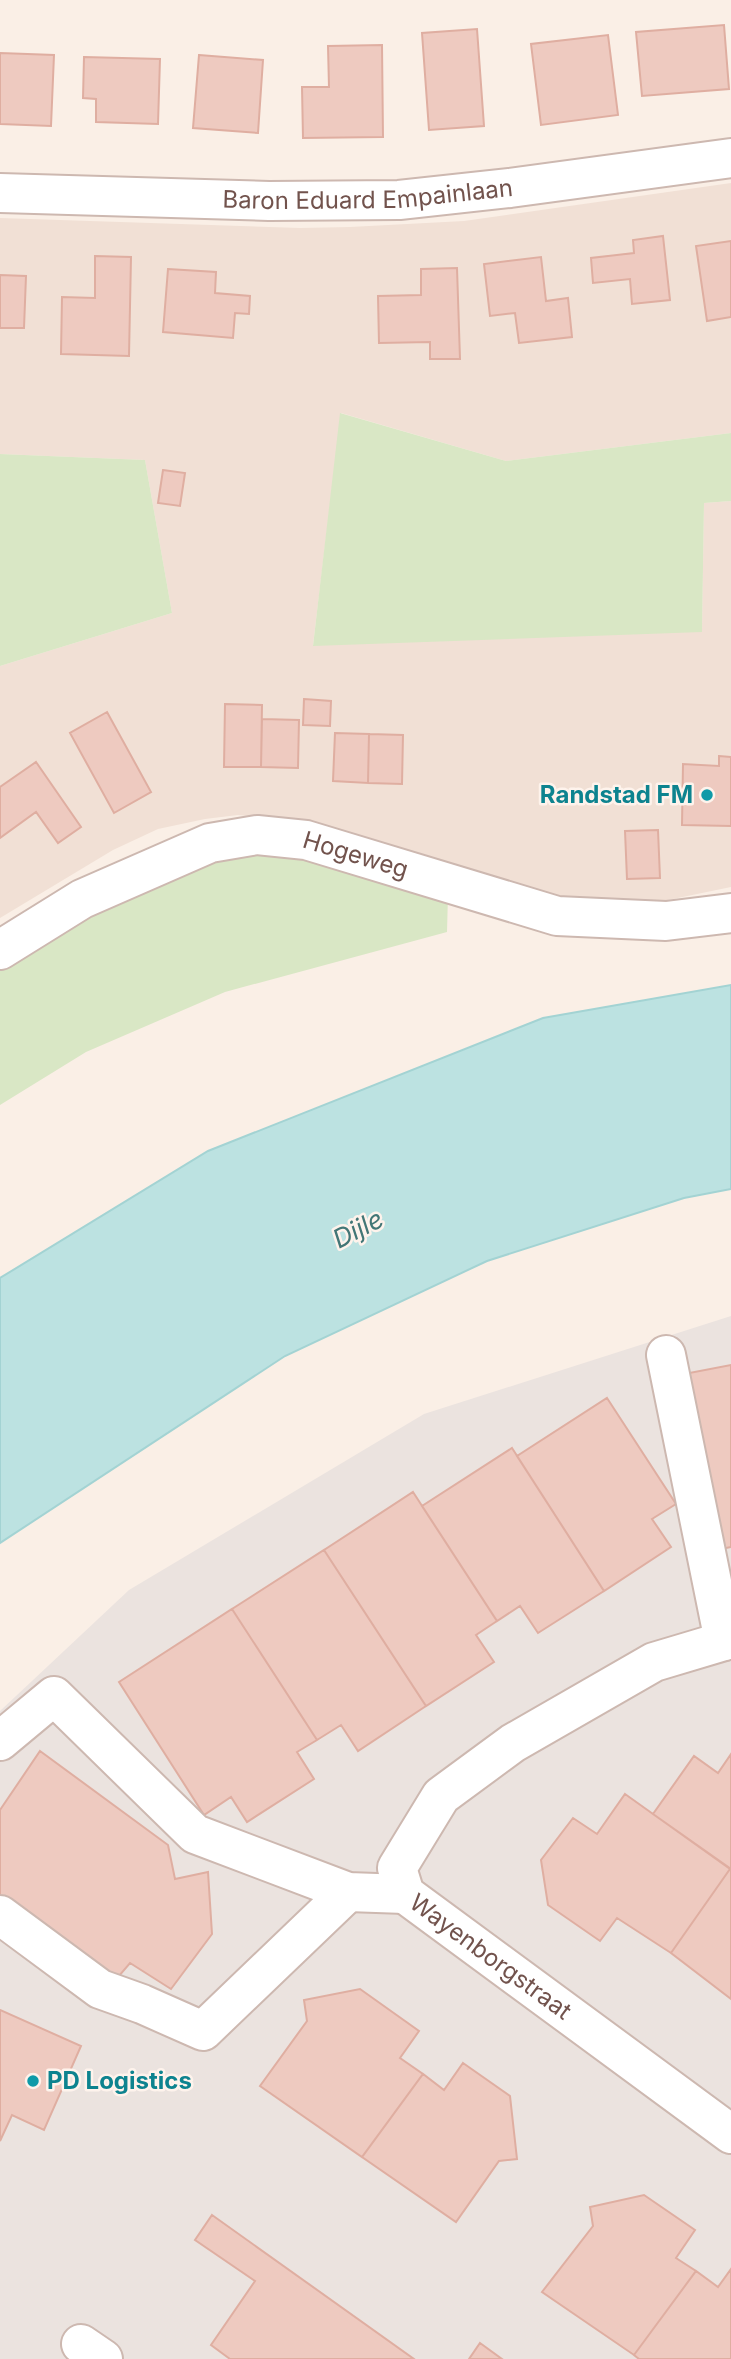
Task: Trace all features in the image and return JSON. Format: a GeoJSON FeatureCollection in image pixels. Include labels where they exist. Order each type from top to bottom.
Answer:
{"type":"FeatureCollection","features":[{"type":"Feature","properties":{"kind":"street","name":"Baron Eduard Empainlaan"},"geometry":{"type":"LineString","coordinates":[[0,193],[269,201],[400,200],[731,159]]}},
{"type":"Feature","properties":{"kind":"street","name":"Hogeweg"},"geometry":{"type":"LineString","coordinates":[[0,950],[82,899],[210,843],[257,835],[306,840],[557,916],[666,921],[731,913]]}},
{"type":"Feature","properties":{"kind":"street"},"geometry":{"type":"LineString","coordinates":[[666,1355],[727,1640]]}},
{"type":"Feature","properties":{"kind":"street","name":"Wayenborgstraat"},"geometry":{"type":"LineString","coordinates":[[727,1640],[654,1662],[513,1743],[441,1796],[397,1868],[405,1894],[731,2134]]}},
{"type":"Feature","properties":{"kind":"street"},"geometry":{"type":"LineString","coordinates":[[0,1741],[54,1696],[195,1834],[348,1892],[405,1894]]}},
{"type":"Feature","properties":{"kind":"street"},"geometry":{"type":"LineString","coordinates":[[0,1915],[100,1989],[203,2031],[348,1892]]}},
{"type":"Feature","properties":{"kind":"shaded area"},"geometry":{"type":"Polygon","coordinates":[[[731,183],[731,433],[506,461],[341,413],[313,645],[702,631],[704,503],[731,501],[731,887],[668,900],[639,903],[596,902],[527,890],[435,862],[424,855],[312,822],[238,815],[158,829],[113,850],[0,918],[0,666],[172,613],[145,460],[0,454],[0,218],[300,228],[350,227],[464,221],[731,183]]]}},
{"type":"Feature","properties":{"kind":"shaded area"},"geometry":{"type":"Polygon","coordinates":[[[731,1316],[731,2359],[0,2359],[0,1711],[129,1590],[424,1414],[731,1316]]]}},
{"type":"Feature","properties":{"kind":"green space"},"geometry":{"type":"Polygon","coordinates":[[[340,413],[506,461],[731,433],[731,501],[704,503],[702,632],[313,646],[340,413]]]}},
{"type":"Feature","properties":{"kind":"green space"},"geometry":{"type":"Polygon","coordinates":[[[0,454],[145,460],[172,613],[0,666],[0,454]]]}},
{"type":"Feature","properties":{"kind":"green space"},"geometry":{"type":"Polygon","coordinates":[[[261,846],[448,895],[447,932],[225,992],[86,1052],[0,1105],[0,964],[129,889],[261,846]]]}},
{"type":"Feature","properties":{"kind":"water","name":"Dijle"},"geometry":{"type":"Polygon","coordinates":[[[731,985],[731,1189],[684,1198],[487,1261],[285,1356],[0,1543],[0,1278],[208,1151],[543,1018],[731,985]]]}},
{"type":"Feature","properties":{"kind":"building"},"geometry":{"type":"Polygon","coordinates":[[[724,25],[729,89],[642,96],[636,32],[724,25]]]}},
{"type":"Feature","properties":{"kind":"building"},"geometry":{"type":"Polygon","coordinates":[[[477,29],[484,126],[429,130],[422,33],[477,29]]]}},
{"type":"Feature","properties":{"kind":"building"},"geometry":{"type":"Polygon","coordinates":[[[608,35],[618,115],[541,125],[531,44],[608,35]]]}},
{"type":"Feature","properties":{"kind":"building"},"geometry":{"type":"Polygon","coordinates":[[[382,45],[383,137],[303,138],[302,87],[329,87],[328,46],[382,45]]]}},
{"type":"Feature","properties":{"kind":"building"},"geometry":{"type":"Polygon","coordinates":[[[0,53],[54,55],[51,126],[0,124],[0,53]]]}},
{"type":"Feature","properties":{"kind":"building"},"geometry":{"type":"Polygon","coordinates":[[[199,55],[263,60],[258,133],[193,128],[199,55]]]}},
{"type":"Feature","properties":{"kind":"building"},"geometry":{"type":"Polygon","coordinates":[[[84,57],[160,59],[158,124],[96,122],[96,99],[83,98],[84,57]]]}},
{"type":"Feature","properties":{"kind":"building"},"geometry":{"type":"Polygon","coordinates":[[[663,236],[670,300],[632,304],[630,279],[593,283],[591,258],[634,253],[633,240],[663,236]]]}},
{"type":"Feature","properties":{"kind":"building"},"geometry":{"type":"Polygon","coordinates":[[[731,241],[731,317],[707,321],[696,246],[731,241]]]}},
{"type":"Feature","properties":{"kind":"building"},"geometry":{"type":"Polygon","coordinates":[[[95,256],[131,257],[129,356],[61,354],[62,297],[95,298],[95,256]]]}},
{"type":"Feature","properties":{"kind":"building"},"geometry":{"type":"Polygon","coordinates":[[[541,257],[546,301],[568,298],[572,337],[519,343],[515,313],[490,316],[484,264],[541,257]]]}},
{"type":"Feature","properties":{"kind":"building"},"geometry":{"type":"Polygon","coordinates":[[[457,268],[460,359],[430,359],[430,342],[379,343],[378,296],[421,295],[421,269],[457,268]]]}},
{"type":"Feature","properties":{"kind":"building"},"geometry":{"type":"Polygon","coordinates":[[[168,269],[216,272],[215,293],[250,296],[249,314],[235,313],[233,338],[163,332],[168,269]]]}},
{"type":"Feature","properties":{"kind":"building"},"geometry":{"type":"Polygon","coordinates":[[[0,275],[26,276],[24,328],[0,328],[0,275]]]}},
{"type":"Feature","properties":{"kind":"building"},"geometry":{"type":"Polygon","coordinates":[[[163,470],[185,473],[180,506],[158,503],[163,470]]]}},
{"type":"Feature","properties":{"kind":"building"},"geometry":{"type":"Polygon","coordinates":[[[304,699],[331,701],[330,726],[303,725],[304,699]]]}},
{"type":"Feature","properties":{"kind":"building"},"geometry":{"type":"Polygon","coordinates":[[[225,704],[262,705],[261,767],[224,767],[225,704]]]}},
{"type":"Feature","properties":{"kind":"building"},"geometry":{"type":"Polygon","coordinates":[[[107,712],[151,792],[114,813],[70,733],[107,712]]]}},
{"type":"Feature","properties":{"kind":"building"},"geometry":{"type":"Polygon","coordinates":[[[262,719],[299,720],[298,768],[261,767],[262,719]]]}},
{"type":"Feature","properties":{"kind":"building"},"geometry":{"type":"Polygon","coordinates":[[[335,733],[369,734],[368,783],[333,781],[335,733]]]}},
{"type":"Feature","properties":{"kind":"building"},"geometry":{"type":"Polygon","coordinates":[[[369,734],[403,735],[402,784],[368,783],[369,734]]]}},
{"type":"Feature","properties":{"kind":"building","name":"Randstad FM"},"geometry":{"type":"Polygon","coordinates":[[[719,756],[731,757],[731,826],[682,825],[683,764],[719,766],[719,756]]]}},
{"type":"Feature","properties":{"kind":"building"},"geometry":{"type":"Polygon","coordinates":[[[36,762],[81,827],[58,843],[36,812],[0,838],[0,787],[36,762]]]}},
{"type":"Feature","properties":{"kind":"building"},"geometry":{"type":"Polygon","coordinates":[[[658,830],[660,878],[627,879],[625,831],[658,830]]]}},
{"type":"Feature","properties":{"kind":"building"},"geometry":{"type":"Polygon","coordinates":[[[731,1365],[731,1547],[716,1550],[684,1374],[731,1365]]]}},
{"type":"Feature","properties":{"kind":"building"},"geometry":{"type":"Polygon","coordinates":[[[607,1398],[676,1504],[652,1519],[671,1547],[604,1591],[517,1456],[607,1398]]]}},
{"type":"Feature","properties":{"kind":"building"},"geometry":{"type":"Polygon","coordinates":[[[512,1448],[604,1591],[538,1633],[520,1606],[497,1621],[422,1506],[512,1448]]]}},
{"type":"Feature","properties":{"kind":"building"},"geometry":{"type":"Polygon","coordinates":[[[413,1492],[497,1621],[476,1635],[494,1662],[426,1706],[324,1550],[413,1492]]]}},
{"type":"Feature","properties":{"kind":"building"},"geometry":{"type":"Polygon","coordinates":[[[324,1550],[426,1706],[358,1751],[341,1725],[317,1740],[232,1609],[324,1550]]]}},
{"type":"Feature","properties":{"kind":"building"},"geometry":{"type":"Polygon","coordinates":[[[232,1609],[317,1740],[297,1752],[314,1779],[247,1822],[231,1797],[204,1815],[119,1682],[232,1609]]]}},
{"type":"Feature","properties":{"kind":"building"},"geometry":{"type":"Polygon","coordinates":[[[40,1751],[168,1845],[175,1879],[208,1872],[212,1934],[171,1989],[130,1963],[113,1983],[0,1900],[0,1810],[40,1751]]]}},
{"type":"Feature","properties":{"kind":"building"},"geometry":{"type":"Polygon","coordinates":[[[731,1754],[731,1869],[653,1814],[694,1756],[718,1773],[731,1754]]]}},
{"type":"Feature","properties":{"kind":"building"},"geometry":{"type":"Polygon","coordinates":[[[625,1794],[730,1869],[671,1953],[617,1918],[600,1941],[548,1905],[541,1860],[573,1818],[597,1834],[625,1794]]]}},
{"type":"Feature","properties":{"kind":"building"},"geometry":{"type":"Polygon","coordinates":[[[731,1869],[731,1999],[671,1953],[731,1869]]]}},
{"type":"Feature","properties":{"kind":"building"},"geometry":{"type":"Polygon","coordinates":[[[360,1989],[419,2031],[400,2058],[423,2074],[362,2157],[260,2086],[307,2021],[304,2000],[360,1989]]]}},
{"type":"Feature","properties":{"kind":"building","name":"PD Logistics"},"geometry":{"type":"Polygon","coordinates":[[[0,2010],[81,2046],[44,2130],[12,2115],[0,2141],[0,2010]]]}},
{"type":"Feature","properties":{"kind":"building"},"geometry":{"type":"Polygon","coordinates":[[[463,2063],[510,2096],[517,2159],[499,2161],[456,2222],[362,2157],[423,2074],[444,2090],[463,2063]]]}},
{"type":"Feature","properties":{"kind":"building"},"geometry":{"type":"Polygon","coordinates":[[[644,2195],[695,2230],[676,2258],[696,2271],[634,2355],[542,2292],[593,2226],[590,2207],[644,2195]]]}},
{"type":"Feature","properties":{"kind":"building"},"geometry":{"type":"Polygon","coordinates":[[[212,2215],[414,2359],[230,2359],[211,2345],[255,2281],[195,2240],[212,2215]]]}},
{"type":"Feature","properties":{"kind":"building"},"geometry":{"type":"Polygon","coordinates":[[[731,2269],[731,2359],[639,2359],[634,2355],[696,2271],[718,2287],[731,2269]]]}},
{"type":"Feature","properties":{"kind":"building"},"geometry":{"type":"Polygon","coordinates":[[[480,2343],[502,2359],[469,2359],[480,2343]]]}},
{"type":"Feature","properties":{"kind":"place","name":"Randstad FM"},"geometry":{"type":"Point","coordinates":[707,795]}},
{"type":"Feature","properties":{"kind":"place","name":"PD Logistics"},"geometry":{"type":"Point","coordinates":[33,2081]}}]}
